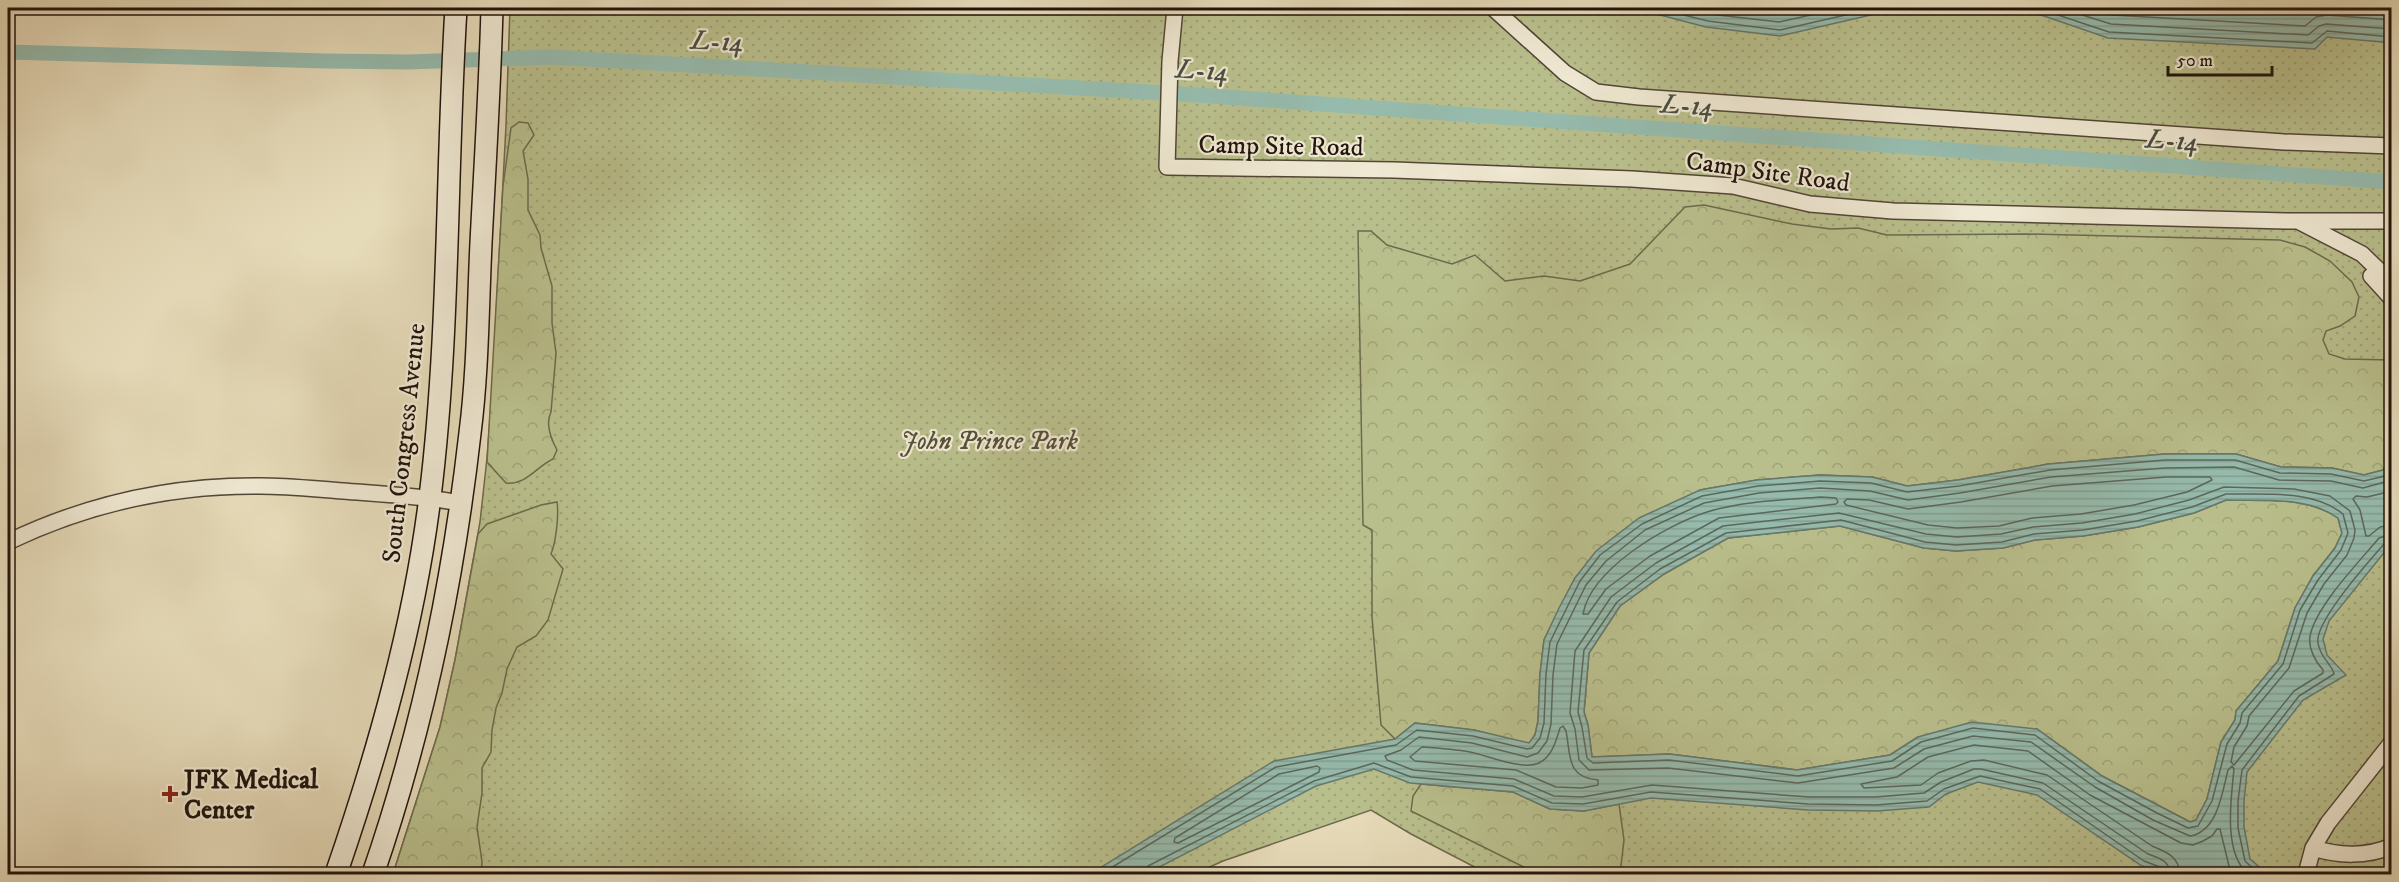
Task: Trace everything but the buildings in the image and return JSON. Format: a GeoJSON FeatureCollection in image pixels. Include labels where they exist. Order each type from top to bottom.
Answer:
{"type":"FeatureCollection","features":[{"type":"Feature","properties":{"kind":"main road","name":"South Congress Avenue"},"geometry":{"type":"LineString","coordinates":[[336,874],[380,741],[414,586],[430,498],[443,314],[455,12]]}},
{"type":"Feature","properties":{"kind":"main road"},"geometry":{"type":"LineString","coordinates":[[373,874],[410,757],[443,611],[471,431],[492,13]]}},
{"type":"Feature","properties":{"kind":"street","name":"Camp Site Road"},"geometry":{"type":"LineString","coordinates":[[1175,8],[1170,61],[1167,167],[1394,170],[1632,179],[1733,186],[1810,204],[1893,211],[2298,221],[2351,248],[2372,263],[2391,283]]}},
{"type":"Feature","properties":{"kind":"street"},"geometry":{"type":"LineString","coordinates":[[1492,8],[1565,73],[1596,92],[1639,97],[2284,142],[2391,146]]}},
{"type":"Feature","properties":{"kind":"street"},"geometry":{"type":"LineString","coordinates":[[2298,221],[2385,222]]}},
{"type":"Feature","properties":{"kind":"street"},"geometry":{"type":"LineString","coordinates":[[2385,222],[2376,226],[2354,228],[2351,248],[2362,265],[2391,299]]}},
{"type":"Feature","properties":{"kind":"street"},"geometry":{"type":"LineString","coordinates":[[8,542],[53,522],[103,505],[185,489],[264,486],[461,502]]}},
{"type":"Feature","properties":{"kind":"street"},"geometry":{"type":"LineString","coordinates":[[2307,873],[2313,848],[2328,823],[2391,742]]}},
{"type":"Feature","properties":{"kind":"street"},"geometry":{"type":"LineString","coordinates":[[2313,848],[2352,855],[2380,851],[2391,846]]}},
{"type":"Feature","properties":{"kind":"green space","name":"John Prince Park"},"geometry":{"type":"Polygon","coordinates":[[[510,8],[2391,8],[2391,874],[1488,874],[1411,834],[1371,810],[1223,861],[1194,874],[393,874],[440,727],[455,660],[480,522],[492,392],[510,8]]]}},
{"type":"Feature","properties":{"kind":"green space"},"geometry":{"type":"Polygon","coordinates":[[[519,122],[528,123],[534,135],[523,151],[528,179],[528,210],[540,235],[541,248],[552,286],[552,323],[556,353],[549,426],[557,450],[553,459],[526,478],[506,483],[487,462],[503,186],[511,128],[519,122]]]}},
{"type":"Feature","properties":{"kind":"green space"},"geometry":{"type":"Polygon","coordinates":[[[1704,205],[1792,224],[1831,229],[1858,228],[1887,235],[2027,234],[2280,240],[2305,247],[2330,261],[2352,282],[2359,297],[2355,316],[2340,326],[2326,331],[2323,340],[2329,354],[2345,359],[2391,360],[2391,458],[2383,470],[2364,475],[2332,468],[2281,467],[2236,454],[2165,454],[2049,464],[1958,480],[1907,486],[1872,477],[1820,475],[1757,480],[1700,490],[1575,578],[1544,640],[1538,721],[1535,735],[1529,744],[1474,730],[1415,723],[1395,739],[1381,725],[1372,617],[1372,530],[1363,525],[1358,231],[1371,231],[1387,245],[1452,264],[1475,255],[1505,281],[1544,276],[1580,281],[1630,264],[1685,207],[1704,205]]]}},
{"type":"Feature","properties":{"kind":"green space"},"geometry":{"type":"Polygon","coordinates":[[[2226,500],[2284,501],[2312,506],[2338,518],[2342,533],[2335,548],[2313,576],[2295,608],[2278,661],[2236,711],[2235,720],[2221,742],[2207,799],[2196,820],[2190,822],[2102,776],[2037,729],[1918,737],[1890,755],[1797,770],[1669,754],[1592,757],[1584,712],[1589,653],[1620,606],[1664,574],[1728,538],[1840,526],[1924,548],[1956,551],[2003,548],[2035,540],[2083,536],[2138,527],[2194,513],[2226,500]]]}},
{"type":"Feature","properties":{"kind":"green space"},"geometry":{"type":"Polygon","coordinates":[[[557,502],[557,528],[551,554],[563,569],[548,620],[536,636],[517,647],[507,669],[496,708],[491,752],[482,768],[482,793],[477,827],[482,862],[481,874],[393,874],[440,727],[478,534],[487,524],[541,505],[557,502]]]}},
{"type":"Feature","properties":{"kind":"green space"},"geometry":{"type":"Polygon","coordinates":[[[1421,784],[1513,792],[1550,809],[1584,811],[1619,804],[1624,840],[1620,874],[1538,874],[1411,811],[1413,796],[1421,784]]]}},
{"type":"Feature","properties":{"kind":"water"},"geometry":{"type":"Polygon","coordinates":[[[1639,8],[1984,8],[1888,11],[1780,36],[1706,27],[1639,8]]]}},
{"type":"Feature","properties":{"kind":"water"},"geometry":{"type":"Polygon","coordinates":[[[1984,8],[2391,8],[2392,43],[2327,37],[2315,49],[2108,38],[2041,15],[1984,8]]]}},
{"type":"Feature","properties":{"kind":"water"},"geometry":{"type":"Polygon","coordinates":[[[2165,454],[2236,454],[2281,467],[2332,468],[2364,475],[2383,470],[2391,458],[2391,544],[2329,621],[2323,639],[2327,655],[2346,675],[2303,700],[2247,772],[2244,827],[2250,859],[2268,874],[2164,874],[2142,866],[2037,795],[1978,782],[1946,794],[1929,807],[1877,811],[1808,810],[1651,798],[1584,811],[1550,809],[1513,792],[1410,783],[1374,769],[1316,786],[1146,874],[1090,874],[1274,761],[1395,739],[1415,723],[1474,730],[1529,743],[1535,735],[1538,721],[1544,640],[1575,578],[1596,551],[1639,518],[1700,490],[1757,480],[1820,475],[1872,477],[1907,486],[1958,480],[2049,464],[2165,454]],[[2226,500],[2194,513],[2138,527],[2083,536],[2035,540],[2003,548],[1956,551],[1924,548],[1840,526],[1728,538],[1664,574],[1620,606],[1589,653],[1584,712],[1592,757],[1669,754],[1797,770],[1890,755],[1918,737],[1972,722],[2037,729],[2102,776],[2190,822],[2196,820],[2207,799],[2221,742],[2235,720],[2236,711],[2278,661],[2295,608],[2313,576],[2335,548],[2342,533],[2338,518],[2313,506],[2270,500],[2226,500]]]}},
{"type":"Feature","properties":{"kind":"waterway","name":"L-14"},"geometry":{"type":"LineString","coordinates":[[8,52],[408,62],[552,57],[1198,95],[2392,182]]}},
{"type":"Feature","properties":{"kind":"place","name":"JFK Medical Center"},"geometry":{"type":"Point","coordinates":[170,794]}}]}
